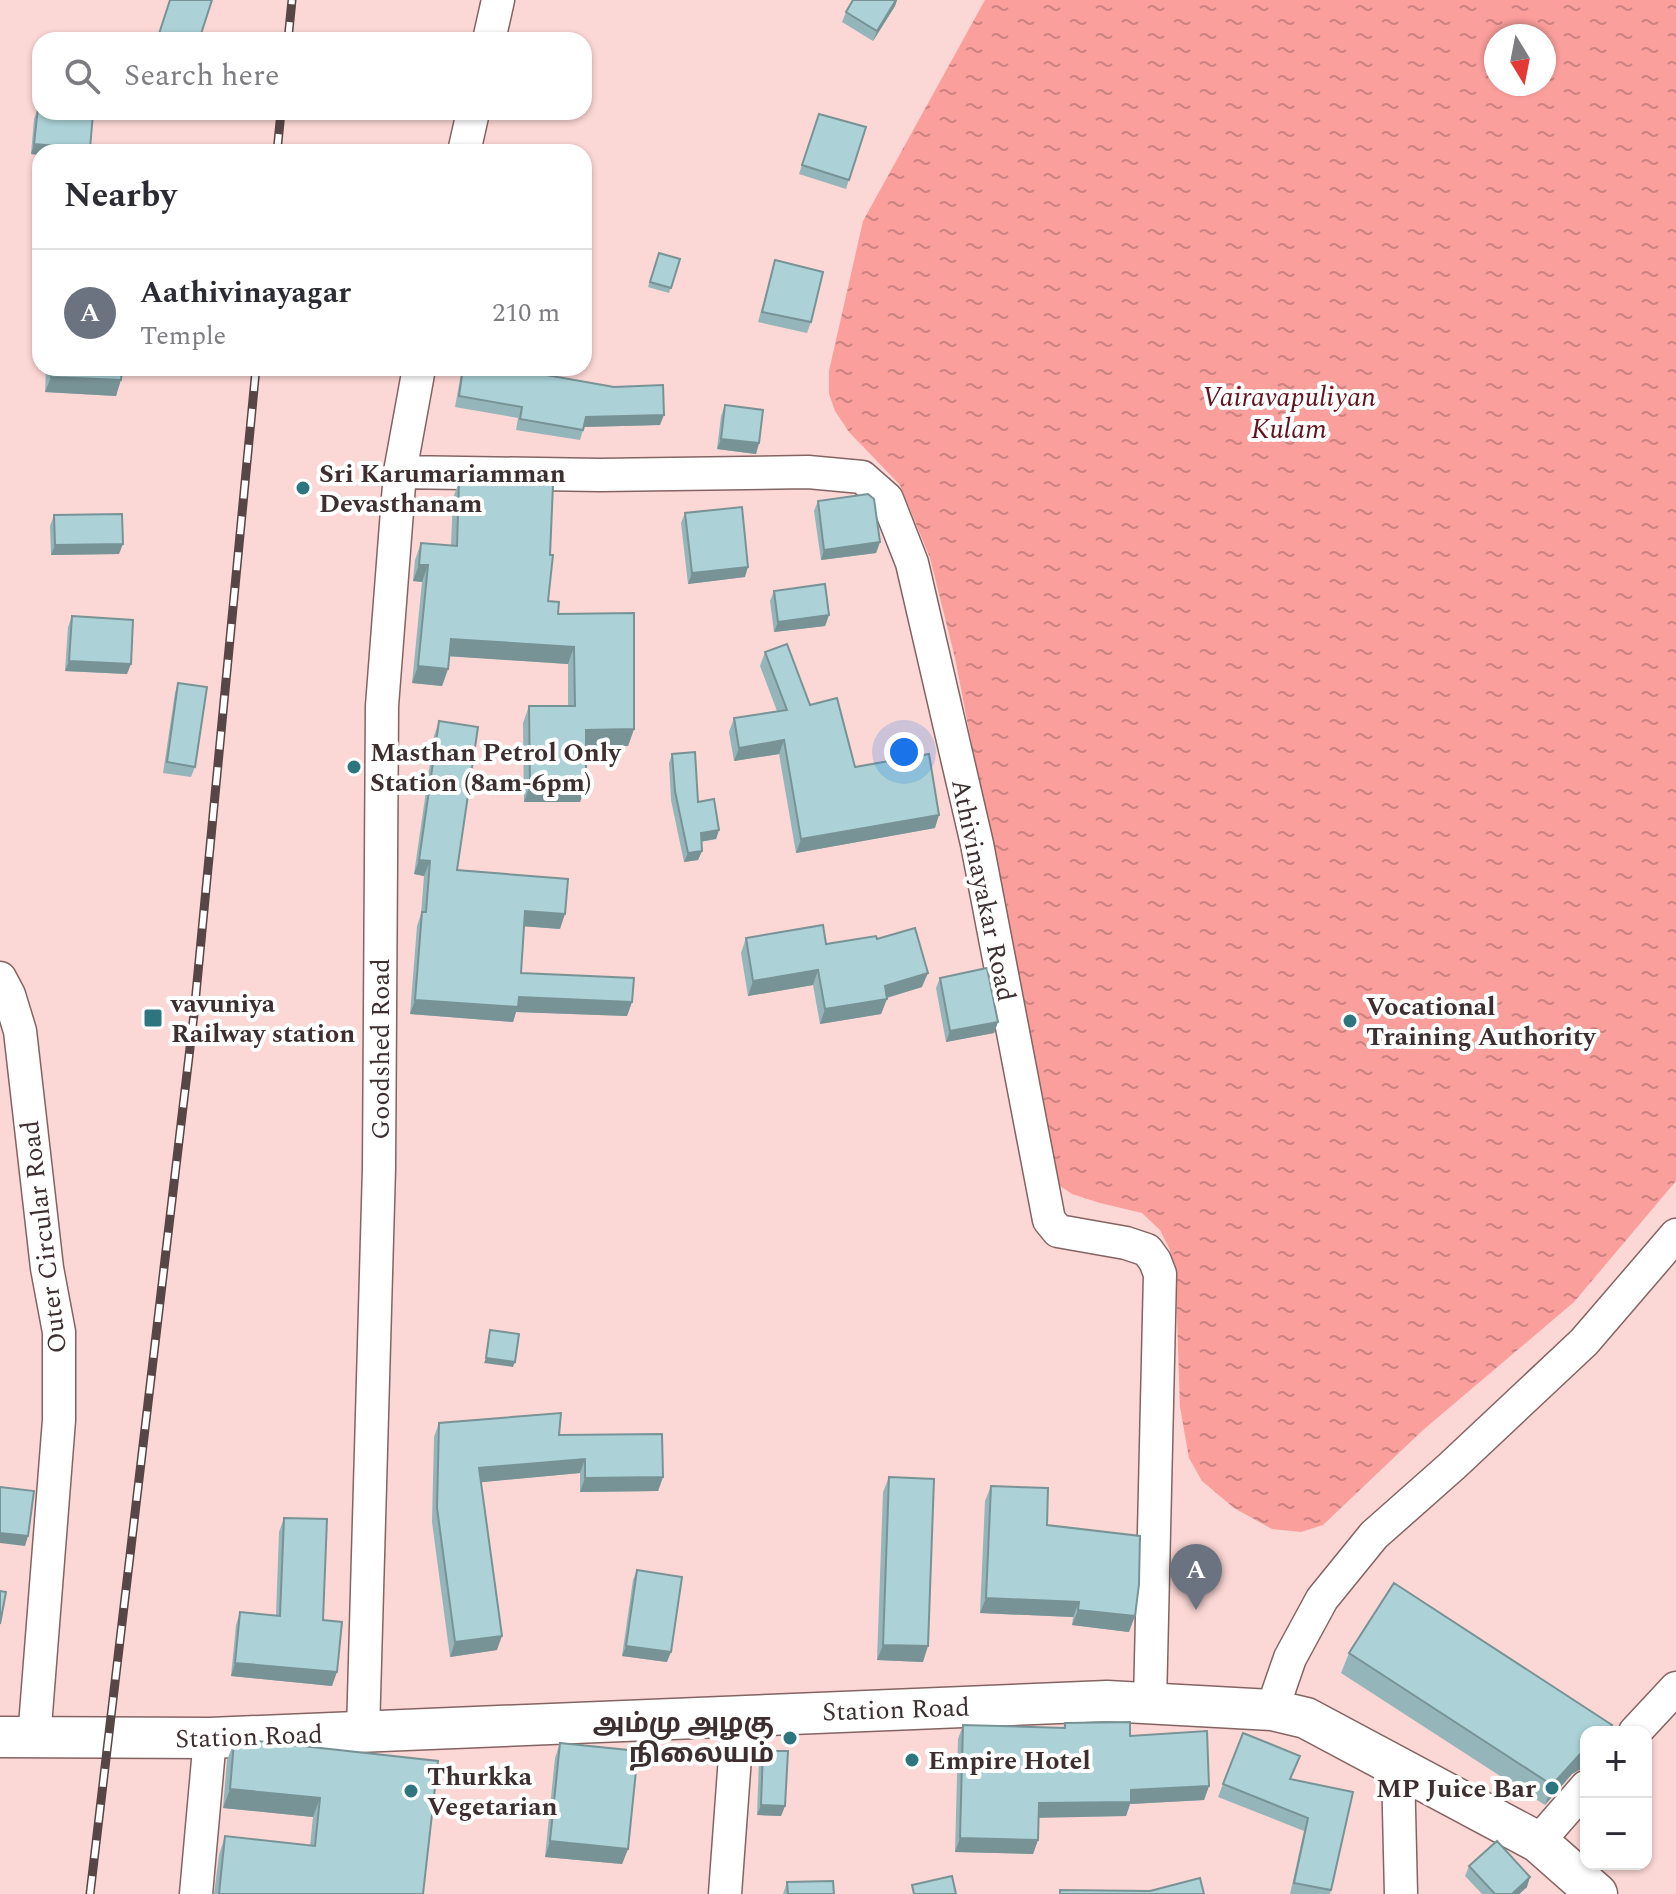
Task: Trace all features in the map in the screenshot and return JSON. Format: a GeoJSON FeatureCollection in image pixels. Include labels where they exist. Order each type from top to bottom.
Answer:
{"type":"FeatureCollection","features":[{"type":"Feature","properties":{"kind":"main road","name":"Station Road"},"geometry":{"type":"LineString","coordinates":[[17,1738],[210,1738],[1107,1701],[1272,1710],[1306,1718],[1538,1842],[1597,1894]]}},
{"type":"Feature","properties":{"kind":"street"},"geometry":{"type":"LineString","coordinates":[[491,32],[498,0]]}},
{"type":"Feature","properties":{"kind":"street"},"geometry":{"type":"LineString","coordinates":[[466,144],[471,120]]}},
{"type":"Feature","properties":{"kind":"street","name":"Goodshed Road"},"geometry":{"type":"LineString","coordinates":[[363,1732],[379,1168],[382,706],[400,472],[418,376]]}},
{"type":"Feature","properties":{"kind":"street","name":"Athivinayakar Road"},"geometry":{"type":"LineString","coordinates":[[400,472],[600,475],[808,472],[862,477],[887,499],[912,563],[977,844],[1049,1220],[1058,1231],[1126,1243],[1147,1250],[1160,1274],[1150,1703]]}},
{"type":"Feature","properties":{"kind":"street","name":"Outer Circular Road"},"geometry":{"type":"LineString","coordinates":[[0,978],[9,995],[20,1031],[47,1268],[59,1332],[59,1420],[17,1738]]}},
{"type":"Feature","properties":{"kind":"street"},"geometry":{"type":"LineString","coordinates":[[1272,1710],[1290,1658],[1322,1599],[1374,1535],[1584,1342],[1676,1235]]}},
{"type":"Feature","properties":{"kind":"street"},"geometry":{"type":"LineString","coordinates":[[1641,1726],[1676,1688]]}},
{"type":"Feature","properties":{"kind":"street"},"geometry":{"type":"LineString","coordinates":[[725,1894],[738,1716]]}},
{"type":"Feature","properties":{"kind":"street"},"geometry":{"type":"LineString","coordinates":[[196,1894],[210,1738]]}},
{"type":"Feature","properties":{"kind":"street"},"geometry":{"type":"LineString","coordinates":[[1398,1768],[1401,1894]]}},
{"type":"Feature","properties":{"kind":"street"},"geometry":{"type":"LineString","coordinates":[[1538,1842],[1580,1794]]}},
{"type":"Feature","properties":{"kind":"water","name":"Vairavapuliyan Kulam"},"geometry":{"type":"Polygon","coordinates":[[[985,0],[1676,0],[1676,1181],[1574,1302],[1423,1430],[1323,1525],[1301,1532],[1272,1529],[1234,1508],[1202,1481],[1189,1458],[1180,1407],[1176,1289],[1170,1250],[1160,1230],[1142,1213],[1072,1194],[1060,1186],[1055,1174],[955,658],[930,558],[900,485],[849,432],[835,411],[829,394],[829,371],[863,221],[985,0]]]}},
{"type":"Feature","properties":{"kind":"building"},"geometry":{"type":"Polygon","coordinates":[[[170,0],[212,0],[202,32],[160,32],[170,0]]]}},
{"type":"Feature","properties":{"kind":"building"},"geometry":{"type":"Polygon","coordinates":[[[853,0],[896,0],[877,31],[846,12],[853,0]]]}},
{"type":"Feature","properties":{"kind":"building"},"geometry":{"type":"Polygon","coordinates":[[[819,114],[866,127],[849,180],[802,165],[819,114]]]}},
{"type":"Feature","properties":{"kind":"building"},"geometry":{"type":"Polygon","coordinates":[[[37,120],[92,120],[90,144],[34,144],[37,120]]]}},
{"type":"Feature","properties":{"kind":"building"},"geometry":{"type":"Polygon","coordinates":[[[659,253],[680,259],[671,288],[650,282],[659,253]]]}},
{"type":"Feature","properties":{"kind":"building"},"geometry":{"type":"Polygon","coordinates":[[[775,260],[823,272],[811,322],[762,312],[775,260]]]}},
{"type":"Feature","properties":{"kind":"building"},"geometry":{"type":"Polygon","coordinates":[[[51,376],[121,376],[121,380],[51,376]]]}},
{"type":"Feature","properties":{"kind":"building"},"geometry":{"type":"Polygon","coordinates":[[[462,376],[551,376],[614,387],[663,385],[664,415],[586,417],[583,430],[520,419],[522,407],[459,396],[462,376]]]}},
{"type":"Feature","properties":{"kind":"building"},"geometry":{"type":"Polygon","coordinates":[[[725,405],[763,410],[759,443],[721,439],[725,405]]]}},
{"type":"Feature","properties":{"kind":"building"},"geometry":{"type":"Polygon","coordinates":[[[459,482],[553,485],[550,555],[553,555],[548,601],[559,602],[558,614],[634,613],[634,729],[586,730],[586,785],[530,785],[529,706],[575,706],[574,647],[451,639],[448,669],[418,666],[428,565],[419,565],[421,543],[457,546],[459,482]]]}},
{"type":"Feature","properties":{"kind":"building"},"geometry":{"type":"Polygon","coordinates":[[[868,494],[874,499],[880,542],[824,550],[818,501],[868,494]]]}},
{"type":"Feature","properties":{"kind":"building"},"geometry":{"type":"Polygon","coordinates":[[[742,507],[748,567],[692,573],[685,513],[742,507]]]}},
{"type":"Feature","properties":{"kind":"building"},"geometry":{"type":"Polygon","coordinates":[[[122,514],[123,544],[55,545],[54,515],[122,514]]]}},
{"type":"Feature","properties":{"kind":"building"},"geometry":{"type":"Polygon","coordinates":[[[825,584],[829,615],[778,622],[774,591],[825,584]]]}},
{"type":"Feature","properties":{"kind":"building"},"geometry":{"type":"Polygon","coordinates":[[[72,616],[133,620],[131,664],[69,661],[72,616]]]}},
{"type":"Feature","properties":{"kind":"building"},"geometry":{"type":"Polygon","coordinates":[[[787,644],[810,705],[837,698],[855,767],[929,754],[939,815],[801,839],[784,740],[739,748],[734,718],[787,710],[765,652],[787,644]]]}},
{"type":"Feature","properties":{"kind":"building"},"geometry":{"type":"Polygon","coordinates":[[[178,683],[207,687],[195,767],[167,762],[178,683]]]}},
{"type":"Feature","properties":{"kind":"building"},"geometry":{"type":"Polygon","coordinates":[[[439,721],[478,727],[457,870],[568,879],[565,914],[525,911],[521,973],[634,978],[632,1002],[519,997],[518,1007],[415,1000],[422,912],[426,912],[430,861],[419,860],[439,721]]]}},
{"type":"Feature","properties":{"kind":"building"},"geometry":{"type":"Polygon","coordinates":[[[695,752],[698,802],[714,799],[719,830],[701,833],[702,851],[688,853],[675,791],[672,754],[695,752]]]}},
{"type":"Feature","properties":{"kind":"building"},"geometry":{"type":"Polygon","coordinates":[[[823,925],[826,944],[876,936],[877,939],[915,928],[928,973],[885,986],[887,999],[825,1009],[818,970],[753,981],[746,938],[823,925]]]}},
{"type":"Feature","properties":{"kind":"building"},"geometry":{"type":"Polygon","coordinates":[[[987,968],[998,1022],[950,1031],[940,978],[987,968]]]}},
{"type":"Feature","properties":{"kind":"building"},"geometry":{"type":"Polygon","coordinates":[[[490,1330],[519,1334],[515,1362],[486,1358],[490,1330]]]}},
{"type":"Feature","properties":{"kind":"building"},"geometry":{"type":"Polygon","coordinates":[[[561,1413],[559,1435],[662,1434],[663,1477],[585,1478],[585,1459],[479,1468],[502,1636],[455,1642],[437,1508],[439,1423],[561,1413]]]}},
{"type":"Feature","properties":{"kind":"building"},"geometry":{"type":"Polygon","coordinates":[[[889,1477],[934,1479],[928,1646],[883,1645],[889,1477]]]}},
{"type":"Feature","properties":{"kind":"building"},"geometry":{"type":"Polygon","coordinates":[[[991,1486],[1048,1488],[1047,1525],[1140,1536],[1135,1616],[1078,1610],[1079,1602],[986,1598],[991,1486]]]}},
{"type":"Feature","properties":{"kind":"building"},"geometry":{"type":"Polygon","coordinates":[[[0,1487],[34,1491],[28,1536],[0,1533],[0,1487]]]}},
{"type":"Feature","properties":{"kind":"building"},"geometry":{"type":"Polygon","coordinates":[[[284,1518],[327,1519],[323,1620],[342,1622],[337,1672],[235,1663],[240,1612],[280,1616],[284,1518]]]}},
{"type":"Feature","properties":{"kind":"building"},"geometry":{"type":"Polygon","coordinates":[[[637,1570],[682,1577],[671,1652],[626,1646],[637,1570]]]}},
{"type":"Feature","properties":{"kind":"building"},"geometry":{"type":"Polygon","coordinates":[[[1394,1583],[1612,1725],[1580,1726],[1580,1754],[1552,1785],[1349,1653],[1394,1583]]]}},
{"type":"Feature","properties":{"kind":"building"},"geometry":{"type":"Polygon","coordinates":[[[0,1591],[6,1592],[0,1624],[0,1591]]]}},
{"type":"Feature","properties":{"kind":"building"},"geometry":{"type":"Polygon","coordinates":[[[1130,1722],[1130,1736],[1207,1731],[1209,1786],[1131,1790],[1131,1802],[1039,1803],[1038,1840],[960,1838],[963,1725],[1065,1728],[1065,1723],[1130,1722]]]}},
{"type":"Feature","properties":{"kind":"building"},"geometry":{"type":"Polygon","coordinates":[[[1243,1733],[1300,1756],[1290,1779],[1353,1792],[1331,1890],[1294,1883],[1308,1818],[1223,1784],[1243,1733]]]}},
{"type":"Feature","properties":{"kind":"building"},"geometry":{"type":"Polygon","coordinates":[[[257,1741],[438,1761],[423,1894],[219,1894],[225,1836],[315,1846],[320,1798],[230,1789],[234,1742],[257,1741]]]}},
{"type":"Feature","properties":{"kind":"building"},"geometry":{"type":"Polygon","coordinates":[[[560,1743],[638,1751],[628,1849],[550,1841],[560,1743]]]}},
{"type":"Feature","properties":{"kind":"building"},"geometry":{"type":"Polygon","coordinates":[[[763,1751],[788,1751],[785,1806],[761,1805],[763,1751]]]}},
{"type":"Feature","properties":{"kind":"building"},"geometry":{"type":"Polygon","coordinates":[[[1497,1841],[1530,1877],[1512,1894],[1495,1894],[1469,1866],[1497,1841]]]}},
{"type":"Feature","properties":{"kind":"building"},"geometry":{"type":"Polygon","coordinates":[[[952,1876],[956,1894],[914,1894],[912,1885],[952,1876]]]}},
{"type":"Feature","properties":{"kind":"building"},"geometry":{"type":"Polygon","coordinates":[[[1200,1878],[1204,1894],[1060,1894],[1060,1890],[1150,1891],[1200,1878]]]}},
{"type":"Feature","properties":{"kind":"building"},"geometry":{"type":"Polygon","coordinates":[[[833,1881],[834,1894],[788,1894],[787,1882],[833,1881]]]}},
{"type":"Feature","properties":{"kind":"railway"},"geometry":{"type":"LineString","coordinates":[[289,32],[292,0]]}},
{"type":"Feature","properties":{"kind":"railway"},"geometry":{"type":"LineString","coordinates":[[278,144],[280,120]]}},
{"type":"Feature","properties":{"kind":"railway"},"geometry":{"type":"LineString","coordinates":[[90,1894],[194,1014],[255,376]]}},
{"type":"Feature","properties":{"kind":"place","name":"Sri Karumariamman Devasthanam"},"geometry":{"type":"Point","coordinates":[303,488]}},
{"type":"Feature","properties":{"kind":"place","name":"Masthan Petrol Only Station (8am-6pm)"},"geometry":{"type":"Point","coordinates":[354,767]}},
{"type":"Feature","properties":{"kind":"place","name":"vavuniya Railway station"},"geometry":{"type":"Point","coordinates":[153,1018]}},
{"type":"Feature","properties":{"kind":"place","name":"Vocational Training Authority"},"geometry":{"type":"Point","coordinates":[1350,1021]}},
{"type":"Feature","properties":{"kind":"place","name":"Aathivinayagar"},"geometry":{"type":"Point","coordinates":[1196,1610]}},
{"type":"Feature","properties":{"kind":"place","name":"அம்மு அழகு நிலையம்"},"geometry":{"type":"Point","coordinates":[790,1738]}},
{"type":"Feature","properties":{"kind":"place","name":"Empire Hotel"},"geometry":{"type":"Point","coordinates":[912,1760]}},
{"type":"Feature","properties":{"kind":"place","name":"MP Juice Bar"},"geometry":{"type":"Point","coordinates":[1552,1788]}},
{"type":"Feature","properties":{"kind":"place","name":"Thurkka Vegetarian"},"geometry":{"type":"Point","coordinates":[411,1791]}}]}
